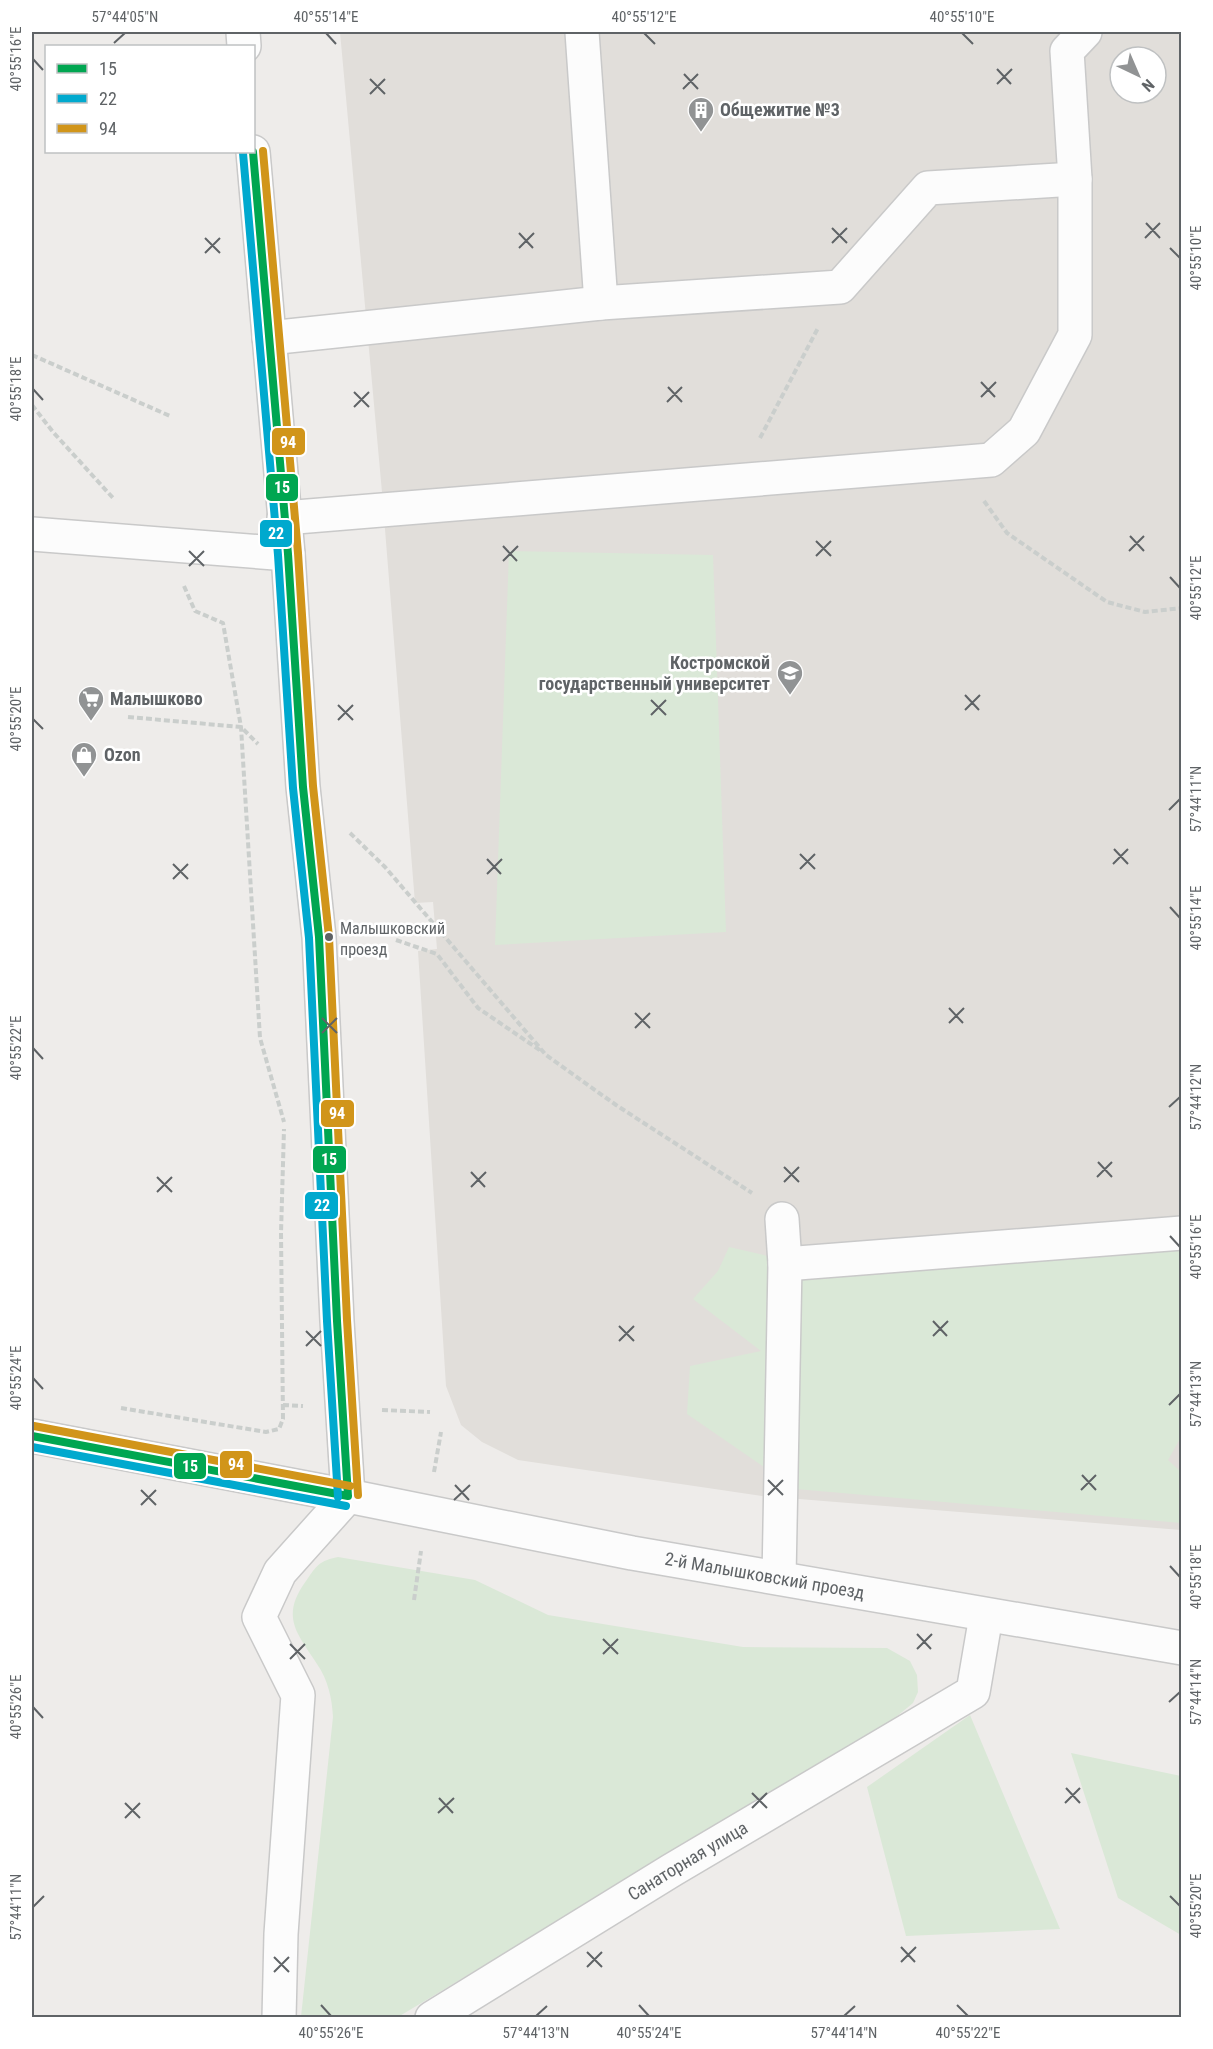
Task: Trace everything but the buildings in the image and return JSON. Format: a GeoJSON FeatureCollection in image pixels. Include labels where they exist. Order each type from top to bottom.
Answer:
{"type":"FeatureCollection","features":[{"type":"Feature","properties":{"kind":"street"},"geometry":{"type":"LineString","coordinates":[[582,32],[601,303]]}},
{"type":"Feature","properties":{"kind":"street"},"geometry":{"type":"LineString","coordinates":[[284,518],[991,460],[1024,431],[1075,335],[1075,178],[1067,51],[1084,32]]}},
{"type":"Feature","properties":{"kind":"street"},"geometry":{"type":"LineString","coordinates":[[253,153],[288,554],[303,787],[319,937],[337,1321],[348,1496],[280,1572],[259,1617],[298,1695],[281,1934],[279,2018]]}},
{"type":"Feature","properties":{"kind":"street"},"geometry":{"type":"LineString","coordinates":[[269,338],[601,303],[840,287],[928,188],[1075,178]]}},
{"type":"Feature","properties":{"kind":"street"},"geometry":{"type":"LineString","coordinates":[[32,534],[288,554]]}},
{"type":"Feature","properties":{"kind":"street"},"geometry":{"type":"LineString","coordinates":[[779,1578],[785,1264],[782,1219]]}},
{"type":"Feature","properties":{"kind":"street"},"geometry":{"type":"LineString","coordinates":[[785,1264],[1182,1233]]}},
{"type":"Feature","properties":{"kind":"street","name":"2-й Малышковский проезд"},"geometry":{"type":"LineString","coordinates":[[32,1436],[632,1553],[986,1616],[1182,1648]]}},
{"type":"Feature","properties":{"kind":"street","name":"Санаторная улица"},"geometry":{"type":"LineString","coordinates":[[432,2018],[672,1870],[973,1692],[986,1616]]}},
{"type":"Feature","properties":{"kind":"path"},"geometry":{"type":"LineString","coordinates":[[736,481],[840,287]]}},
{"type":"Feature","properties":{"kind":"path"},"geometry":{"type":"LineString","coordinates":[[32,355],[171,416]]}},
{"type":"Feature","properties":{"kind":"path"},"geometry":{"type":"LineString","coordinates":[[32,405],[53,432],[118,502]]}},
{"type":"Feature","properties":{"kind":"path"},"geometry":{"type":"LineString","coordinates":[[956,463],[1007,533],[1107,602],[1145,612],[1182,608]]}},
{"type":"Feature","properties":{"kind":"path"},"geometry":{"type":"LineString","coordinates":[[114,1407],[266,1432],[279,1429],[283,1419],[281,1233],[284,1121],[260,1038],[241,727],[223,623],[195,611],[183,584],[173,545]]}},
{"type":"Feature","properties":{"kind":"path"},"geometry":{"type":"LineString","coordinates":[[128,717],[241,727],[385,867],[546,1055]]}},
{"type":"Feature","properties":{"kind":"path"},"geometry":{"type":"LineString","coordinates":[[396,940],[437,954],[478,1008],[616,1105],[755,1196],[782,1219]]}},
{"type":"Feature","properties":{"kind":"shaded area","name":"Костромской государственный университет"},"geometry":{"type":"Polygon","coordinates":[[[340,32],[1181,32],[1181,1530],[762,1496],[518,1460],[482,1442],[461,1425],[446,1386],[418,951],[437,949],[433,902],[415,903],[382,492],[340,32]]]}},
{"type":"Feature","properties":{"kind":"green space"},"geometry":{"type":"Polygon","coordinates":[[[509,551],[713,555],[726,932],[495,945],[509,551]]]}},
{"type":"Feature","properties":{"kind":"green space"},"geometry":{"type":"Polygon","coordinates":[[[1181,1241],[1181,1437],[1168,1460],[1181,1472],[1181,1523],[796,1489],[687,1414],[690,1366],[761,1351],[693,1299],[718,1271],[729,1247],[764,1255],[794,1269],[1181,1241]]]}},
{"type":"Feature","properties":{"kind":"green space"},"geometry":{"type":"Polygon","coordinates":[[[338,1557],[475,1580],[548,1615],[743,1647],[887,1648],[910,1661],[917,1675],[918,1692],[913,1703],[890,1722],[398,2017],[301,2017],[333,1717],[327,1683],[298,1634],[293,1615],[298,1594],[313,1571],[322,1562],[338,1557]]]}},
{"type":"Feature","properties":{"kind":"green space"},"geometry":{"type":"Polygon","coordinates":[[[970,1715],[1060,1929],[906,1936],[867,1787],[970,1715]]]}},
{"type":"Feature","properties":{"kind":"green space"},"geometry":{"type":"Polygon","coordinates":[[[1071,1753],[1181,1776],[1181,1935],[1118,1898],[1071,1753]]]}},
{"type":"Feature","properties":{"kind":"transit line","name":"94"},"geometry":{"type":"LineString","coordinates":[[263,151],[298,553],[313,786],[329,937],[347,1320],[358,1495]]}},
{"type":"Feature","properties":{"kind":"transit line","name":"22"},"geometry":{"type":"LineString","coordinates":[[243,153],[278,555],[293,788],[309,938],[327,1321],[338,1497]]}},
{"type":"Feature","properties":{"kind":"transit line","name":"15"},"geometry":{"type":"LineString","coordinates":[[253,153],[288,554],[303,787],[319,937],[337,1321],[348,1496]]}},
{"type":"Feature","properties":{"kind":"transit line","name":"94"},"geometry":{"type":"LineString","coordinates":[[34,1426],[350,1486]]}},
{"type":"Feature","properties":{"kind":"transit line","name":"15"},"geometry":{"type":"LineString","coordinates":[[32,1436],[348,1496]]}},
{"type":"Feature","properties":{"kind":"transit line","name":"22"},"geometry":{"type":"LineString","coordinates":[[32,1447],[346,1506]]}},
{"type":"Feature","properties":{"kind":"place","name":"Общежитие №3"},"geometry":{"type":"Point","coordinates":[701,133]}},
{"type":"Feature","properties":{"kind":"place","name":"Костромской государственный университет"},"geometry":{"type":"Point","coordinates":[790,696]}},
{"type":"Feature","properties":{"kind":"place","name":"Малышково"},"geometry":{"type":"Point","coordinates":[91,722]}},
{"type":"Feature","properties":{"kind":"place","name":"Ozon"},"geometry":{"type":"Point","coordinates":[84,778]}},
{"type":"Feature","properties":{"kind":"place","name":"Малышковский проезд"},"geometry":{"type":"Point","coordinates":[329,937]}}]}
